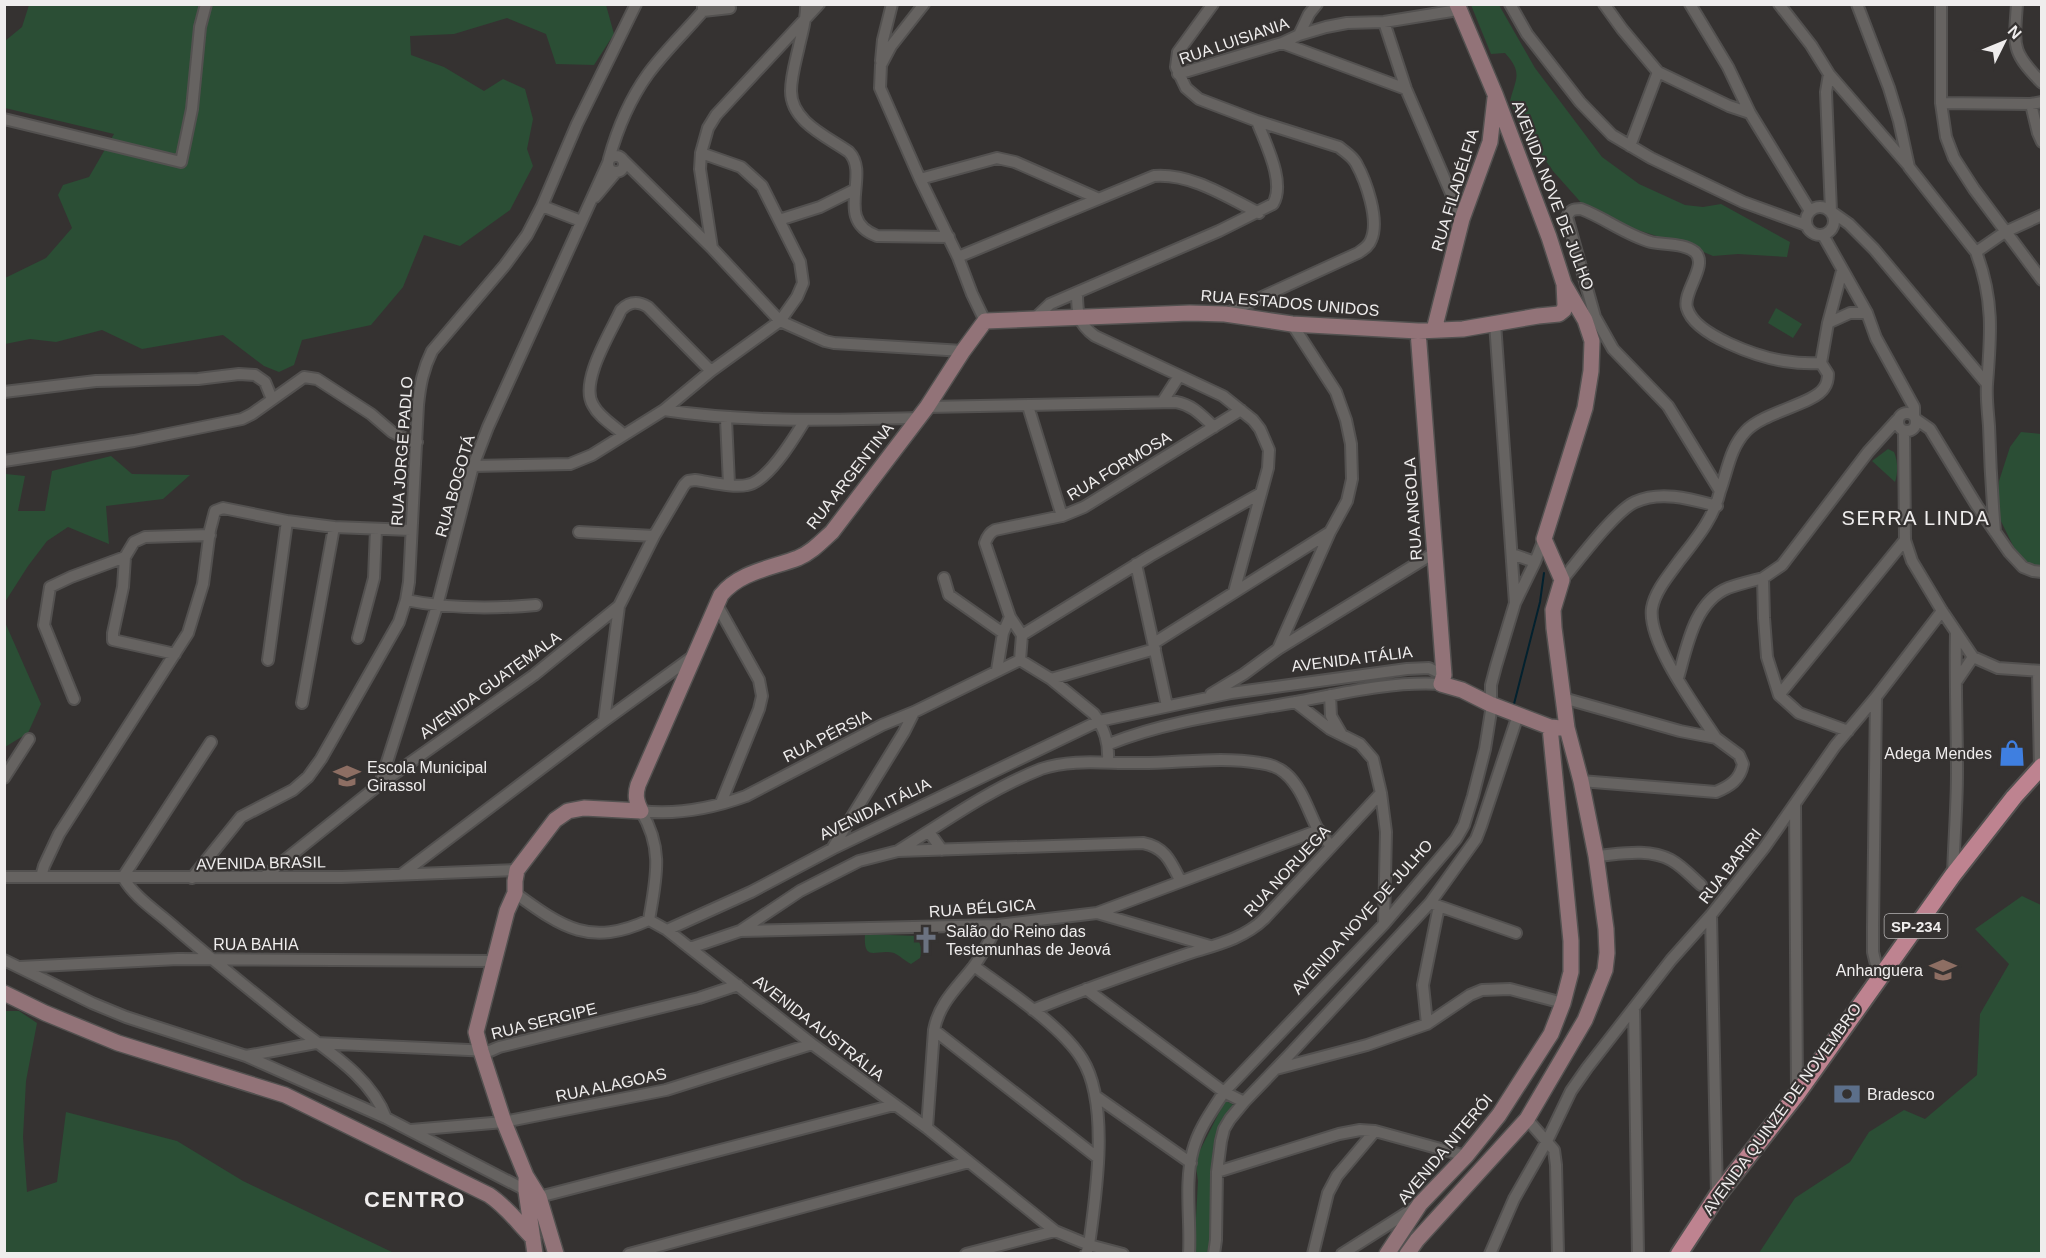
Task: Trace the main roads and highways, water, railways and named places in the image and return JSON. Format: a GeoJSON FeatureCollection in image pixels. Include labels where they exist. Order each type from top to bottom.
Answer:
{"type":"FeatureCollection","features":[{"type":"Feature","properties":{"kind":"main road","name":"AVENIDA NOVE DE JULHO"},"geometry":{"type":"LineString","coordinates":[[1458,7],[1514,142],[1564,284],[1590,319],[1592,350],[1585,408],[1544,538],[1562,580],[1553,610],[1567,728]]}},
{"type":"Feature","properties":{"kind":"main road","name":"RUA FILADÉLFIA"},"geometry":{"type":"LineString","coordinates":[[1434,330],[1462,219],[1490,142],[1495,94]]}},
{"type":"Feature","properties":{"kind":"main road"},"geometry":{"type":"LineString","coordinates":[[1490,142],[1504,138],[1514,142]]}},
{"type":"Feature","properties":{"kind":"main road","name":"RUA ESTADOS UNIDOS"},"geometry":{"type":"LineString","coordinates":[[985,321],[1077,316],[1225,314],[1292,324],[1418,331],[1463,329],[1559,314],[1564,310],[1565,305],[1564,284]]}},
{"type":"Feature","properties":{"kind":"main road","name":"RUA ARGENTINA"},"geometry":{"type":"LineString","coordinates":[[530,1188],[504,1122],[476,1032],[507,911],[515,893],[514,881],[517,870],[555,820],[568,811],[584,808],[641,811],[636,800],[638,785],[716,603],[727,587],[738,579],[799,557],[820,544],[839,524],[922,413],[985,321]]}},
{"type":"Feature","properties":{"kind":"main road","name":"RUA ANGOLA"},"geometry":{"type":"LineString","coordinates":[[1418,331],[1442,679]]}},
{"type":"Feature","properties":{"kind":"main road","name":"AVENIDA ITÁLIA"},"geometry":{"type":"LineString","coordinates":[[1442,679],[1490,704],[1518,715],[1550,727],[1567,728]]}},
{"type":"Feature","properties":{"kind":"main road","name":"AVENIDA NITERÓI"},"geometry":{"type":"LineString","coordinates":[[1387,1254],[1420,1204],[1466,1156],[1499,1115],[1551,1034],[1562,1006],[1570,972],[1571,941],[1550,727]]}},
{"type":"Feature","properties":{"kind":"main road"},"geometry":{"type":"LineString","coordinates":[[1407,1254],[1417,1240],[1527,1119],[1585,1020],[1605,970],[1607,953],[1596,856],[1581,781],[1567,728]]}},
{"type":"Feature","properties":{"kind":"main road","name":"AVENIDA QUINZE DE NOVEMBRO"},"geometry":{"type":"LineString","coordinates":[[1679,1254],[1717,1196],[1797,1094],[1953,875],[2014,797],[2041,767]]}},
{"type":"Feature","properties":{"kind":"main road"},"geometry":{"type":"LineString","coordinates":[[4,993],[45,1013],[118,1043],[285,1095],[472,1186],[504,1205],[516,1208],[531,1218],[555,1246]]}},
{"type":"Feature","properties":{"kind":"main road"},"geometry":{"type":"LineString","coordinates":[[1562,1006],[1565,1016],[1571,1020],[1585,1020]]}},
{"type":"Feature","properties":{"kind":"main road"},"geometry":{"type":"LineString","coordinates":[[1551,1034],[1558,1033],[1565,1036],[1570,1048]]}},
{"type":"Feature","properties":{"kind":"main road"},"geometry":{"type":"LineString","coordinates":[[530,1188],[534,1246]]}},
{"type":"Feature","properties":{"kind":"main road"},"geometry":{"type":"LineString","coordinates":[[530,1188],[555,1246]]}},
{"type":"Feature","properties":{"kind":"main road"},"geometry":{"type":"LineString","coordinates":[[504,1205],[534,1246]]}},
{"type":"Feature","properties":{"kind":"main road"},"geometry":{"type":"LineString","coordinates":[[534,1246],[545,1244],[555,1246]]}},
{"type":"Feature","properties":{"kind":"waterway"},"geometry":{"type":"LineString","coordinates":[[1514,704],[1540,602],[1544,573]]}},
{"type":"Feature","properties":{"kind":"place","name":"Adega Mendes"},"geometry":{"type":"Point","coordinates":[2012,753]}},
{"type":"Feature","properties":{"kind":"place","name":"Escola Municipal Girassol"},"geometry":{"type":"Point","coordinates":[347,776]}},
{"type":"Feature","properties":{"kind":"place","name":"Salão do Reino das Testemunhas de Jeová"},"geometry":{"type":"Point","coordinates":[926,940]}},
{"type":"Feature","properties":{"kind":"place","name":"Anhanguera"},"geometry":{"type":"Point","coordinates":[1943,970]}},
{"type":"Feature","properties":{"kind":"place","name":"Bradesco"},"geometry":{"type":"Point","coordinates":[1847,1094]}},
{"type":"Feature","properties":{"kind":"district","name":"SERRA LINDA"},"geometry":{"type":"Point","coordinates":[1916,518]}},
{"type":"Feature","properties":{"kind":"district","name":"CENTRO"},"geometry":{"type":"Point","coordinates":[415,1199]}}]}
